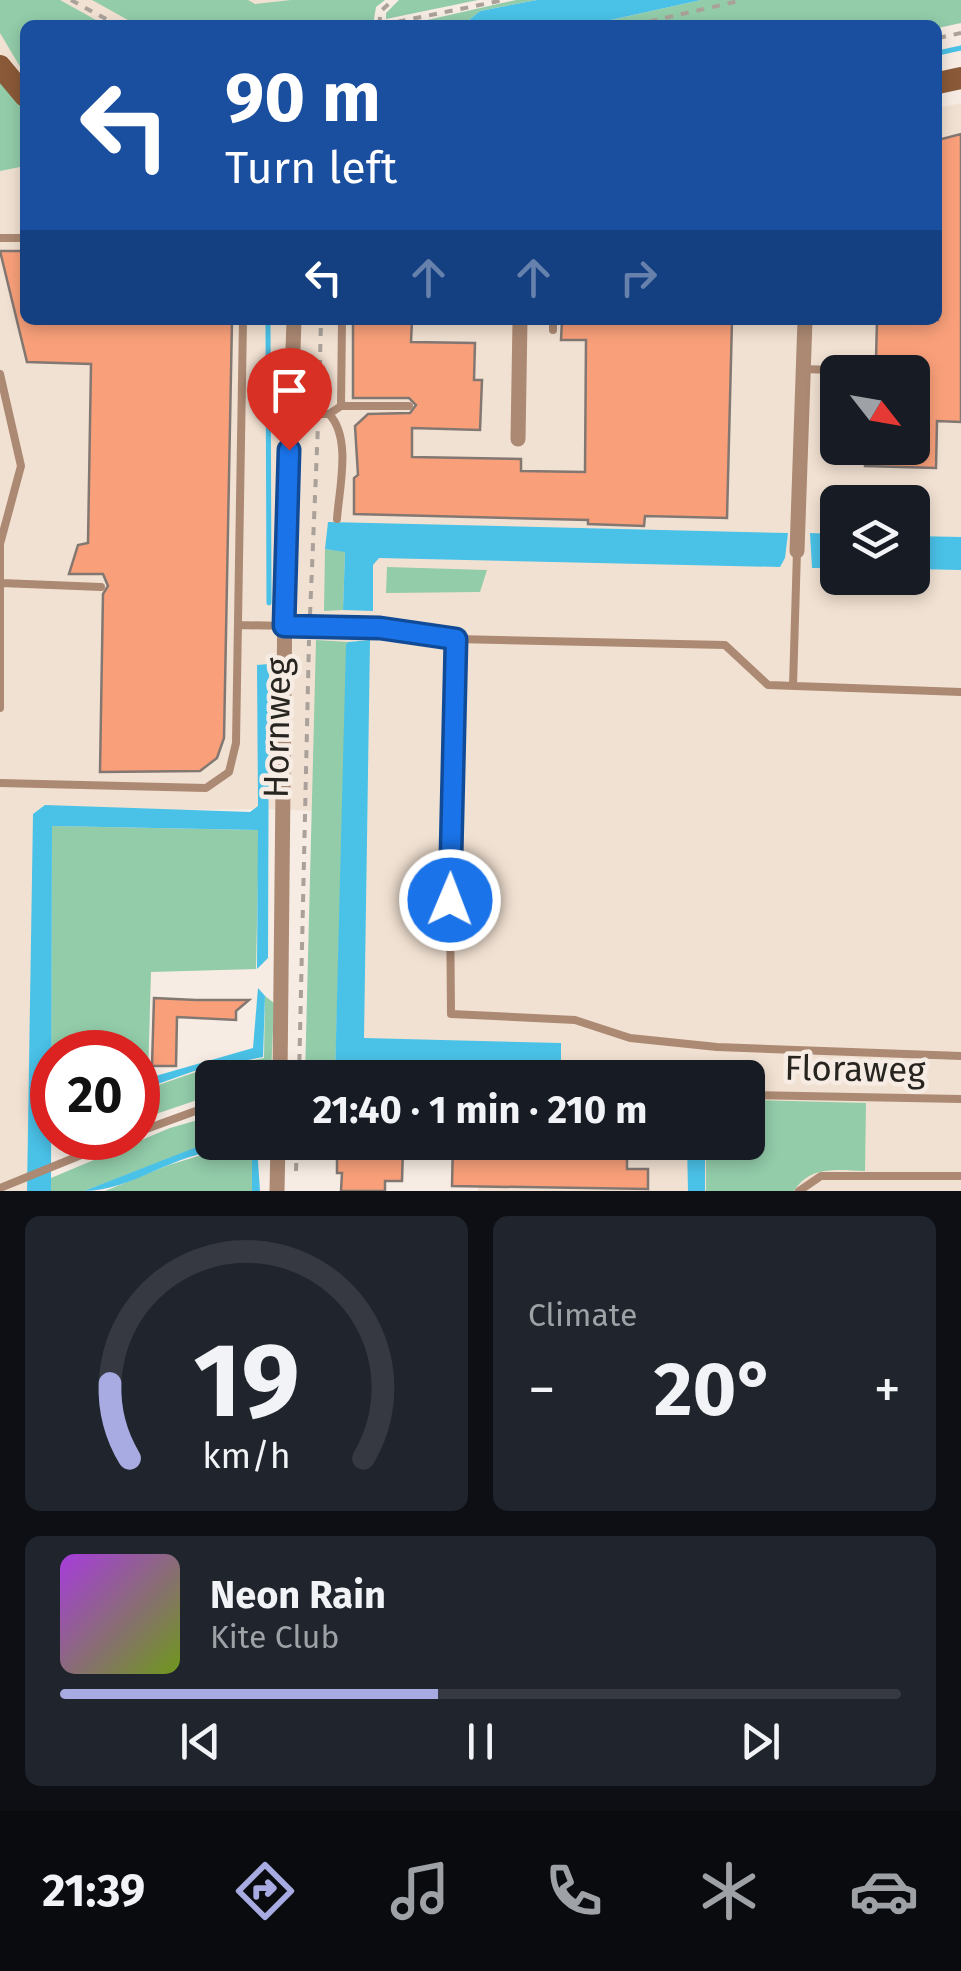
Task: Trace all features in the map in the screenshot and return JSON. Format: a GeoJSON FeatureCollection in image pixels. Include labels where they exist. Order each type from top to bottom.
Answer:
{"type":"FeatureCollection","features":[{"type":"Feature","properties":{"kind":"street"},"geometry":{"type":"LineString","coordinates":[[0,66],[20,90]]}},
{"type":"Feature","properties":{"kind":"street","name":"Hornweg"},"geometry":{"type":"LineString","coordinates":[[280,1060],[284,626],[294,325]]}},
{"type":"Feature","properties":{"kind":"street"},"geometry":{"type":"LineString","coordinates":[[518,439],[520,325]]}},
{"type":"Feature","properties":{"kind":"street"},"geometry":{"type":"LineString","coordinates":[[797,551],[805,325]]}},
{"type":"Feature","properties":{"kind":"street"},"geometry":{"type":"LineString","coordinates":[[277,1191],[278,1160]]}},
{"type":"Feature","properties":{"kind":"lane"},"geometry":{"type":"LineString","coordinates":[[0,783],[206,788],[229,772],[236,742],[243,325]]}},
{"type":"Feature","properties":{"kind":"lane"},"geometry":{"type":"LineString","coordinates":[[341,406],[342,325]]}},
{"type":"Feature","properties":{"kind":"lane"},"geometry":{"type":"LineString","coordinates":[[804,370],[820,370]]}},
{"type":"Feature","properties":{"kind":"lane"},"geometry":{"type":"LineString","coordinates":[[0,374],[20,466],[0,544],[0,708]]}},
{"type":"Feature","properties":{"kind":"lane"},"geometry":{"type":"LineString","coordinates":[[290,414],[329,414],[341,406],[409,406]]}},
{"type":"Feature","properties":{"kind":"lane"},"geometry":{"type":"LineString","coordinates":[[329,414],[337,424],[342,446],[337,519]]}},
{"type":"Feature","properties":{"kind":"lane"},"geometry":{"type":"LineString","coordinates":[[792,686],[797,551]]}},
{"type":"Feature","properties":{"kind":"lane"},"geometry":{"type":"LineString","coordinates":[[1,583],[101,587]]}},
{"type":"Feature","properties":{"kind":"lane"},"geometry":{"type":"LineString","coordinates":[[238,625],[380,628],[456,639],[725,645],[768,686],[961,692]]}},
{"type":"Feature","properties":{"kind":"lane"},"geometry":{"type":"LineString","coordinates":[[456,639],[451,1014],[575,1020],[630,1038],[717,1048],[961,1056]]}},
{"type":"Feature","properties":{"kind":"lane","name":"Floraweg"},"geometry":{"type":"LineString","coordinates":[[765,1095],[961,1099]]}},
{"type":"Feature","properties":{"kind":"lane"},"geometry":{"type":"LineString","coordinates":[[160,1124],[195,1111]]}},
{"type":"Feature","properties":{"kind":"lane"},"geometry":{"type":"LineString","coordinates":[[0,1188],[69,1160]]}},
{"type":"Feature","properties":{"kind":"lane"},"geometry":{"type":"LineString","coordinates":[[800,1191],[820,1176],[961,1176]]}},
{"type":"Feature","properties":{"kind":"path"},"geometry":{"type":"LineString","coordinates":[[71,0],[108,20]]}},
{"type":"Feature","properties":{"kind":"path"},"geometry":{"type":"LineString","coordinates":[[381,20],[380,12],[393,0]]}},
{"type":"Feature","properties":{"kind":"path"},"geometry":{"type":"LineString","coordinates":[[406,20],[504,0]]}},
{"type":"Feature","properties":{"kind":"path"},"geometry":{"type":"LineString","coordinates":[[656,20],[743,0]]}},
{"type":"Feature","properties":{"kind":"path","name":"Hornweg"},"geometry":{"type":"LineString","coordinates":[[299,1060],[309,626],[321,325]]}},
{"type":"Feature","properties":{"kind":"shaded area"},"geometry":{"type":"Polygon","coordinates":[[[0,0],[300,0],[302,20],[20,20],[20,325],[942,325],[942,107],[961,103],[961,1191],[478,1191],[479,1160],[765,1160],[765,1060],[345,1060],[352,812],[34,812],[29,1191],[0,1191],[0,0]]]}},
{"type":"Feature","properties":{"kind":"green space"},"geometry":{"type":"Polygon","coordinates":[[[0,0],[60,0],[96,20],[20,20],[20,67],[0,33],[0,0]]]}},
{"type":"Feature","properties":{"kind":"green space"},"geometry":{"type":"Polygon","coordinates":[[[92,0],[248,0],[255,4],[385,0],[376,7],[374,20],[128,20],[92,0]]]}},
{"type":"Feature","properties":{"kind":"green space"},"geometry":{"type":"Polygon","coordinates":[[[399,0],[478,0],[386,19],[386,13],[399,0]]]}},
{"type":"Feature","properties":{"kind":"green space"},"geometry":{"type":"Polygon","coordinates":[[[516,0],[537,0],[480,11],[469,20],[427,20],[516,0]]]}},
{"type":"Feature","properties":{"kind":"green space"},"geometry":{"type":"Polygon","coordinates":[[[701,0],[961,0],[961,23],[942,27],[942,20],[611,20],[701,0]]]}},
{"type":"Feature","properties":{"kind":"green space"},"geometry":{"type":"Polygon","coordinates":[[[0,82],[20,105],[20,167],[0,171],[0,82]]]}},
{"type":"Feature","properties":{"kind":"green space"},"geometry":{"type":"Polygon","coordinates":[[[325,549],[345,551],[343,610],[324,611],[325,549]]]}},
{"type":"Feature","properties":{"kind":"green space"},"geometry":{"type":"Polygon","coordinates":[[[387,567],[487,570],[480,592],[386,593],[387,567]]]}},
{"type":"Feature","properties":{"kind":"green space"},"geometry":{"type":"Polygon","coordinates":[[[316,640],[348,642],[335,1060],[305,1060],[316,640]]]}},
{"type":"Feature","properties":{"kind":"green space"},"geometry":{"type":"Polygon","coordinates":[[[52,826],[259,830],[256,969],[151,972],[149,1030],[51,1030],[52,826]]]}},
{"type":"Feature","properties":{"kind":"green space"},"geometry":{"type":"Polygon","coordinates":[[[265,996],[274,1003],[272,1060],[254,1060],[264,1058],[265,996]]]}},
{"type":"Feature","properties":{"kind":"green space"},"geometry":{"type":"Polygon","coordinates":[[[195,1072],[195,1101],[160,1113],[160,1084],[195,1072]]]}},
{"type":"Feature","properties":{"kind":"green space"},"geometry":{"type":"Polygon","coordinates":[[[765,1100],[866,1103],[865,1171],[816,1173],[794,1191],[706,1191],[706,1160],[765,1160],[765,1100]]]}},
{"type":"Feature","properties":{"kind":"green space"},"geometry":{"type":"Polygon","coordinates":[[[195,1121],[195,1149],[84,1191],[51,1191],[51,1178],[94,1160],[160,1160],[160,1132],[195,1121]]]}},
{"type":"Feature","properties":{"kind":"green space"},"geometry":{"type":"Polygon","coordinates":[[[195,1157],[252,1160],[252,1191],[105,1191],[195,1157]]]}},
{"type":"Feature","properties":{"kind":"water"},"geometry":{"type":"Polygon","coordinates":[[[537,0],[701,0],[611,20],[469,20],[480,11],[537,0]]]}},
{"type":"Feature","properties":{"kind":"water"},"geometry":{"type":"Polygon","coordinates":[[[328,522],[788,533],[780,567],[379,558],[373,565],[373,611],[343,610],[345,552],[325,549],[328,522]]]}},
{"type":"Feature","properties":{"kind":"water"},"geometry":{"type":"Polygon","coordinates":[[[810,533],[820,533],[820,568],[812,568],[810,533]]]}},
{"type":"Feature","properties":{"kind":"water"},"geometry":{"type":"Polygon","coordinates":[[[930,536],[961,537],[961,570],[930,569],[930,536]]]}},
{"type":"Feature","properties":{"kind":"water"},"geometry":{"type":"Polygon","coordinates":[[[370,640],[364,1038],[561,1043],[561,1060],[335,1060],[348,642],[370,640]]]}},
{"type":"Feature","properties":{"kind":"water"},"geometry":{"type":"Polygon","coordinates":[[[269,664],[268,958],[257,969],[258,830],[52,826],[51,1030],[30,1030],[30,1160],[51,1160],[51,1191],[27,1191],[33,814],[45,805],[250,812],[258,806],[257,665],[269,664]]]}},
{"type":"Feature","properties":{"kind":"water"},"geometry":{"type":"Polygon","coordinates":[[[258,988],[265,996],[263,1057],[211,1060],[253,1048],[258,988]]]}},
{"type":"Feature","properties":{"kind":"water"},"geometry":{"type":"Polygon","coordinates":[[[195,1065],[195,1071],[160,1083],[160,1075],[195,1065]]]}},
{"type":"Feature","properties":{"kind":"water"},"geometry":{"type":"Polygon","coordinates":[[[195,1148],[195,1155],[105,1189],[84,1191],[195,1148]]]}},
{"type":"Feature","properties":{"kind":"water"},"geometry":{"type":"Polygon","coordinates":[[[252,1160],[258,1160],[260,1191],[252,1191],[252,1160]]]}},
{"type":"Feature","properties":{"kind":"water"},"geometry":{"type":"Polygon","coordinates":[[[687,1160],[705,1160],[705,1191],[688,1191],[687,1160]]]}},
{"type":"Feature","properties":{"kind":"building"},"geometry":{"type":"Polygon","coordinates":[[[961,134],[961,422],[937,421],[936,468],[865,466],[930,465],[930,355],[876,355],[877,325],[942,325],[942,139],[961,134]]]}},
{"type":"Feature","properties":{"kind":"building"},"geometry":{"type":"Polygon","coordinates":[[[0,251],[20,251],[20,325],[232,325],[224,738],[217,758],[200,771],[100,772],[103,594],[108,586],[103,574],[69,574],[78,545],[88,543],[91,364],[27,362],[0,251]]]}},
{"type":"Feature","properties":{"kind":"building"},"geometry":{"type":"Polygon","coordinates":[[[353,325],[412,325],[411,342],[475,343],[474,380],[482,380],[480,430],[412,428],[412,457],[521,459],[521,471],[585,472],[586,340],[561,340],[562,325],[732,325],[727,518],[645,516],[644,526],[588,524],[588,520],[354,514],[354,478],[358,475],[355,426],[368,414],[410,413],[416,405],[409,398],[353,398],[353,325]]]}},
{"type":"Feature","properties":{"kind":"building"},"geometry":{"type":"Polygon","coordinates":[[[154,998],[249,1000],[236,1011],[236,1020],[177,1017],[176,1066],[160,1066],[160,1030],[153,1030],[154,998]]]}},
{"type":"Feature","properties":{"kind":"building"},"geometry":{"type":"Polygon","coordinates":[[[337,1160],[403,1160],[402,1181],[385,1181],[385,1191],[341,1191],[342,1173],[337,1173],[337,1160]]]}},
{"type":"Feature","properties":{"kind":"building"},"geometry":{"type":"Polygon","coordinates":[[[453,1160],[627,1160],[627,1169],[648,1169],[648,1189],[452,1186],[453,1160]]]}},
{"type":"Feature","properties":{"kind":"waterway"},"geometry":{"type":"LineString","coordinates":[[942,52],[961,48]]}},
{"type":"Feature","properties":{"kind":"waterway"},"geometry":{"type":"LineString","coordinates":[[268,325],[269,603]]}},
{"type":"Feature","properties":{"kind":"route"},"geometry":{"type":"LineString","coordinates":[[289,450],[284,626],[380,628],[456,639],[450,900]]}}]}
